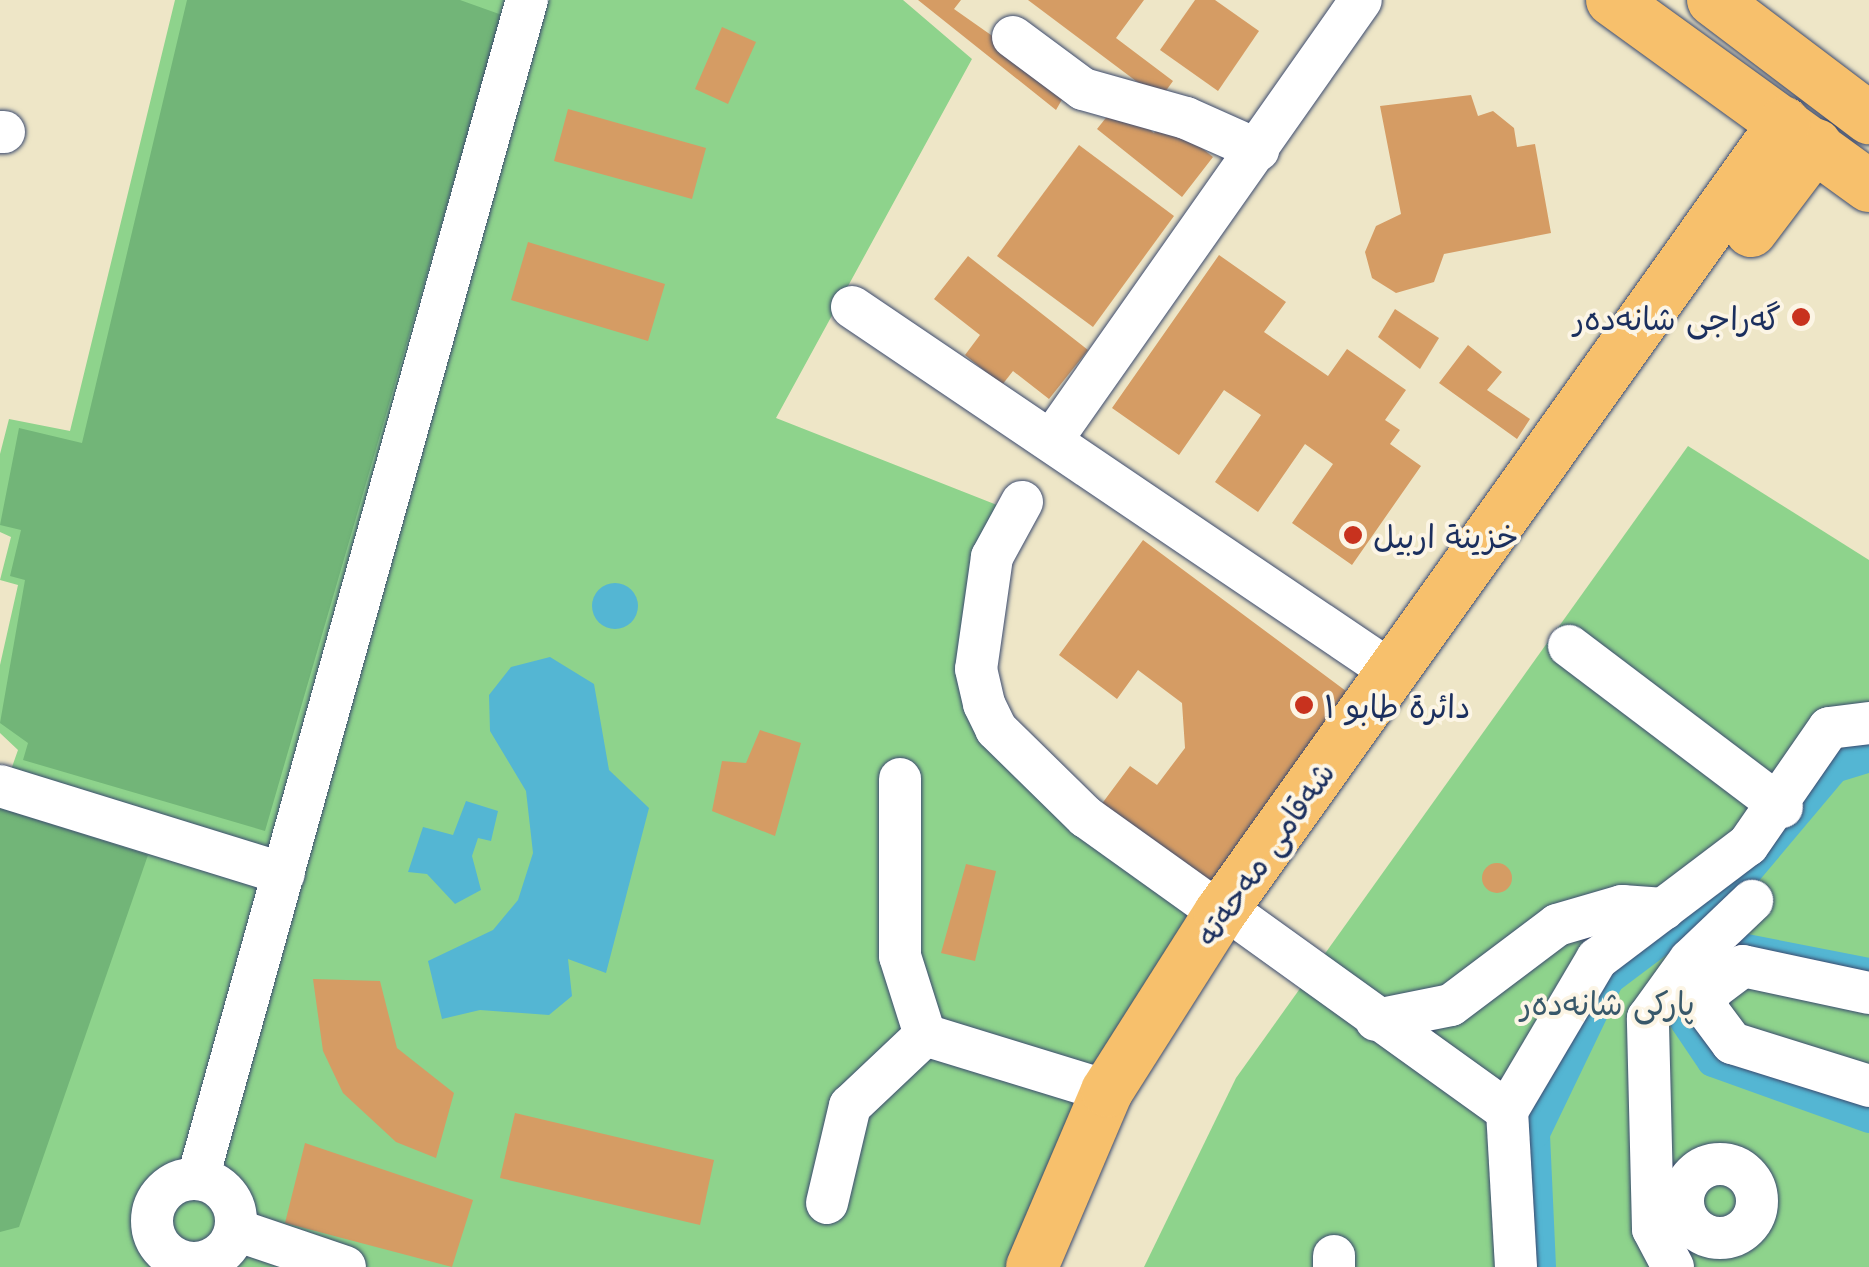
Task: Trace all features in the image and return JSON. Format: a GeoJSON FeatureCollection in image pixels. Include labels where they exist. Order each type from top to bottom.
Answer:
{"type":"FeatureCollection","features":[{"type":"Feature","properties":{"kind":"main road"},"geometry":{"type":"LineString","coordinates":[[1612,0],[1869,186]]}},
{"type":"Feature","properties":{"kind":"main road"},"geometry":{"type":"LineString","coordinates":[[1713,0],[1869,118]]}},
{"type":"Feature","properties":{"kind":"main road","name":"شەقامی مەحەتە"},"geometry":{"type":"LineString","coordinates":[[1066,1267],[1134,1099],[1234,919],[1392,672],[1800,134]]}},
{"type":"Feature","properties":{"kind":"main road","name":"شەقامی مەحەتە"},"geometry":{"type":"LineString","coordinates":[[1032,1267],[1106,1091],[1800,134]]}},
{"type":"Feature","properties":{"kind":"street"},"geometry":{"type":"LineString","coordinates":[[198,1178],[526,0]]}},
{"type":"Feature","properties":{"kind":"street"},"geometry":{"type":"LineString","coordinates":[[1053,438],[1361,0]]}},
{"type":"Feature","properties":{"kind":"street"},"geometry":{"type":"LineString","coordinates":[[1014,38],[1083,89],[1258,150]]}},
{"type":"Feature","properties":{"kind":"street"},"geometry":{"type":"LineString","coordinates":[[852,307],[1053,438],[1392,672]]}},
{"type":"Feature","properties":{"kind":"street"},"geometry":{"type":"LineString","coordinates":[[1022,502],[992,557],[976,669],[984,704],[996,729],[1086,817],[1507,1111]]}},
{"type":"Feature","properties":{"kind":"street"},"geometry":{"type":"LineString","coordinates":[[1569,646],[1782,807]]}},
{"type":"Feature","properties":{"kind":"street"},"geometry":{"type":"LineString","coordinates":[[1673,1267],[1653,1229],[1644,1059],[1648,1018],[1683,934],[1782,807],[1806,751],[1828,728],[1869,723]]}},
{"type":"Feature","properties":{"kind":"street"},"geometry":{"type":"LineString","coordinates":[[900,779],[900,956],[925,1035]]}},
{"type":"Feature","properties":{"kind":"street"},"geometry":{"type":"LineString","coordinates":[[0,786],[284,874]]}},
{"type":"Feature","properties":{"kind":"street"},"geometry":{"type":"LineString","coordinates":[[1516,1267],[1507,1111],[1597,959],[1683,934],[1752,901]]}},
{"type":"Feature","properties":{"kind":"street"},"geometry":{"type":"LineString","coordinates":[[1376,1020],[1452,1005],[1558,924],[1622,906],[1683,934]]}},
{"type":"Feature","properties":{"kind":"street"},"geometry":{"type":"LineString","coordinates":[[1869,993],[1743,966],[1712,990],[1706,1008],[1732,1043],[1869,1086]]}},
{"type":"Feature","properties":{"kind":"street"},"geometry":{"type":"LineString","coordinates":[[925,1035],[1106,1091]]}},
{"type":"Feature","properties":{"kind":"street"},"geometry":{"type":"LineString","coordinates":[[827,1203],[850,1106],[925,1035]]}},
{"type":"Feature","properties":{"kind":"street"},"geometry":{"type":"LineString","coordinates":[[198,1178],[232,1202],[236,1230],[220,1254],[179,1264],[159,1244],[152,1218],[172,1184],[198,1178]]}},
{"type":"Feature","properties":{"kind":"street"},"geometry":{"type":"LineString","coordinates":[[236,1230],[345,1267]]}},
{"type":"Feature","properties":{"kind":"green space"},"geometry":{"type":"Polygon","coordinates":[[[175,0],[903,0],[972,59],[776,418],[997,505],[960,672],[1200,911],[1033,1267],[0,1267],[0,801],[18,750],[0,733],[0,665],[18,585],[0,580],[11,537],[0,532],[0,454],[9,419],[70,431],[175,0]]]}},
{"type":"Feature","properties":{"kind":"green space"},"geometry":{"type":"Polygon","coordinates":[[[187,0],[460,0],[502,15],[265,831],[23,760],[28,743],[0,723],[25,580],[10,576],[21,530],[0,525],[19,428],[82,443],[187,0]]]}},
{"type":"Feature","properties":{"kind":"green space","name":"پارکی شانەدەر"},"geometry":{"type":"Polygon","coordinates":[[[1688,446],[1869,560],[1869,1267],[1144,1267],[1236,1078],[1688,446]]]}},
{"type":"Feature","properties":{"kind":"green space"},"geometry":{"type":"Polygon","coordinates":[[[0,808],[148,855],[19,1227],[0,1232],[0,808]]]}},
{"type":"Feature","properties":{"kind":"water"},"geometry":{"type":"Polygon","coordinates":[[[615,583],[631,590],[638,606],[631,622],[615,629],[599,622],[592,606],[599,590],[615,583]]]}},
{"type":"Feature","properties":{"kind":"water"},"geometry":{"type":"Polygon","coordinates":[[[550,657],[594,684],[609,770],[649,808],[606,973],[568,959],[572,996],[549,1015],[480,1010],[442,1019],[428,961],[493,930],[518,900],[533,853],[526,791],[490,731],[489,695],[511,667],[550,657]]]}},
{"type":"Feature","properties":{"kind":"water"},"geometry":{"type":"Polygon","coordinates":[[[466,801],[498,811],[491,841],[478,838],[472,856],[481,890],[455,904],[427,874],[408,872],[423,827],[453,835],[466,801]]]}},
{"type":"Feature","properties":{"kind":"building"},"geometry":{"type":"Polygon","coordinates":[[[918,0],[961,0],[954,9],[1068,89],[1056,110],[918,0]]]}},
{"type":"Feature","properties":{"kind":"building"},"geometry":{"type":"Polygon","coordinates":[[[1028,0],[1144,0],[1116,38],[1173,81],[1160,99],[1028,0]]]}},
{"type":"Feature","properties":{"kind":"building"},"geometry":{"type":"Polygon","coordinates":[[[1195,0],[1215,0],[1259,31],[1218,91],[1160,50],[1195,0]]]}},
{"type":"Feature","properties":{"kind":"building"},"geometry":{"type":"Polygon","coordinates":[[[722,27],[756,42],[728,104],[695,89],[722,27]]]}},
{"type":"Feature","properties":{"kind":"building"},"geometry":{"type":"Polygon","coordinates":[[[1471,95],[1478,116],[1493,111],[1514,128],[1517,147],[1535,144],[1551,233],[1444,254],[1434,282],[1396,293],[1372,278],[1365,252],[1376,226],[1401,214],[1380,106],[1471,95]]]}},
{"type":"Feature","properties":{"kind":"building"},"geometry":{"type":"Polygon","coordinates":[[[1117,104],[1154,133],[1165,119],[1213,157],[1182,197],[1097,129],[1117,104]]]}},
{"type":"Feature","properties":{"kind":"building"},"geometry":{"type":"Polygon","coordinates":[[[568,109],[706,148],[692,199],[554,161],[568,109]]]}},
{"type":"Feature","properties":{"kind":"building"},"geometry":{"type":"Polygon","coordinates":[[[1079,145],[1174,216],[1093,327],[997,256],[1079,145]]]}},
{"type":"Feature","properties":{"kind":"building"},"geometry":{"type":"Polygon","coordinates":[[[528,242],[665,284],[648,341],[511,300],[528,242]]]}},
{"type":"Feature","properties":{"kind":"building"},"geometry":{"type":"Polygon","coordinates":[[[1219,255],[1286,302],[1264,332],[1328,376],[1347,349],[1406,390],[1385,420],[1400,430],[1390,444],[1421,466],[1352,565],[1292,523],[1333,464],[1305,444],[1258,512],[1215,482],[1261,415],[1224,390],[1179,455],[1112,408],[1219,255]]]}},
{"type":"Feature","properties":{"kind":"building"},"geometry":{"type":"Polygon","coordinates":[[[968,256],[1088,350],[1049,399],[1013,371],[1002,385],[965,355],[980,335],[934,299],[968,256]]]}},
{"type":"Feature","properties":{"kind":"building"},"geometry":{"type":"Polygon","coordinates":[[[1395,309],[1439,338],[1420,369],[1378,337],[1395,309]]]}},
{"type":"Feature","properties":{"kind":"building"},"geometry":{"type":"Polygon","coordinates":[[[1468,345],[1502,372],[1487,390],[1530,419],[1517,439],[1439,383],[1468,345]]]}},
{"type":"Feature","properties":{"kind":"building"},"geometry":{"type":"Polygon","coordinates":[[[1143,540],[1350,694],[1200,897],[1092,817],[1130,766],[1157,785],[1185,748],[1182,703],[1138,670],[1117,699],[1059,655],[1143,540]]]}},
{"type":"Feature","properties":{"kind":"building"},"geometry":{"type":"Polygon","coordinates":[[[760,730],[801,743],[775,836],[712,811],[722,761],[746,763],[760,730]]]}},
{"type":"Feature","properties":{"kind":"building"},"geometry":{"type":"Polygon","coordinates":[[[1497,863],[1508,867],[1512,878],[1508,889],[1497,893],[1486,889],[1482,878],[1486,867],[1497,863]]]}},
{"type":"Feature","properties":{"kind":"building"},"geometry":{"type":"Polygon","coordinates":[[[966,864],[996,871],[975,961],[941,953],[966,864]]]}},
{"type":"Feature","properties":{"kind":"building"},"geometry":{"type":"Polygon","coordinates":[[[313,979],[380,981],[397,1048],[454,1093],[436,1158],[396,1142],[343,1093],[323,1051],[313,979]]]}},
{"type":"Feature","properties":{"kind":"building"},"geometry":{"type":"Polygon","coordinates":[[[515,1113],[714,1160],[700,1225],[500,1178],[515,1113]]]}},
{"type":"Feature","properties":{"kind":"building"},"geometry":{"type":"Polygon","coordinates":[[[305,1143],[473,1200],[452,1267],[285,1223],[305,1143]]]}},
{"type":"Feature","properties":{"kind":"waterway"},"geometry":{"type":"LineString","coordinates":[[1540,1267],[1534,1133],[1608,979],[1738,881],[1834,767],[1869,756]]}},
{"type":"Feature","properties":{"kind":"waterway"},"geometry":{"type":"LineString","coordinates":[[1741,949],[1869,974]]}},
{"type":"Feature","properties":{"kind":"waterway"},"geometry":{"type":"LineString","coordinates":[[1697,976],[1686,1021],[1713,1061],[1869,1117]]}},
{"type":"Feature","properties":{"kind":"place","name":"گەراجی شانەدەر"},"geometry":{"type":"Point","coordinates":[1801,317]}},
{"type":"Feature","properties":{"kind":"place","name":"خزينة اربيل"},"geometry":{"type":"Point","coordinates":[1353,535]}},
{"type":"Feature","properties":{"kind":"place","name":"دائرة طابو ١"},"geometry":{"type":"Point","coordinates":[1304,705]}}]}
